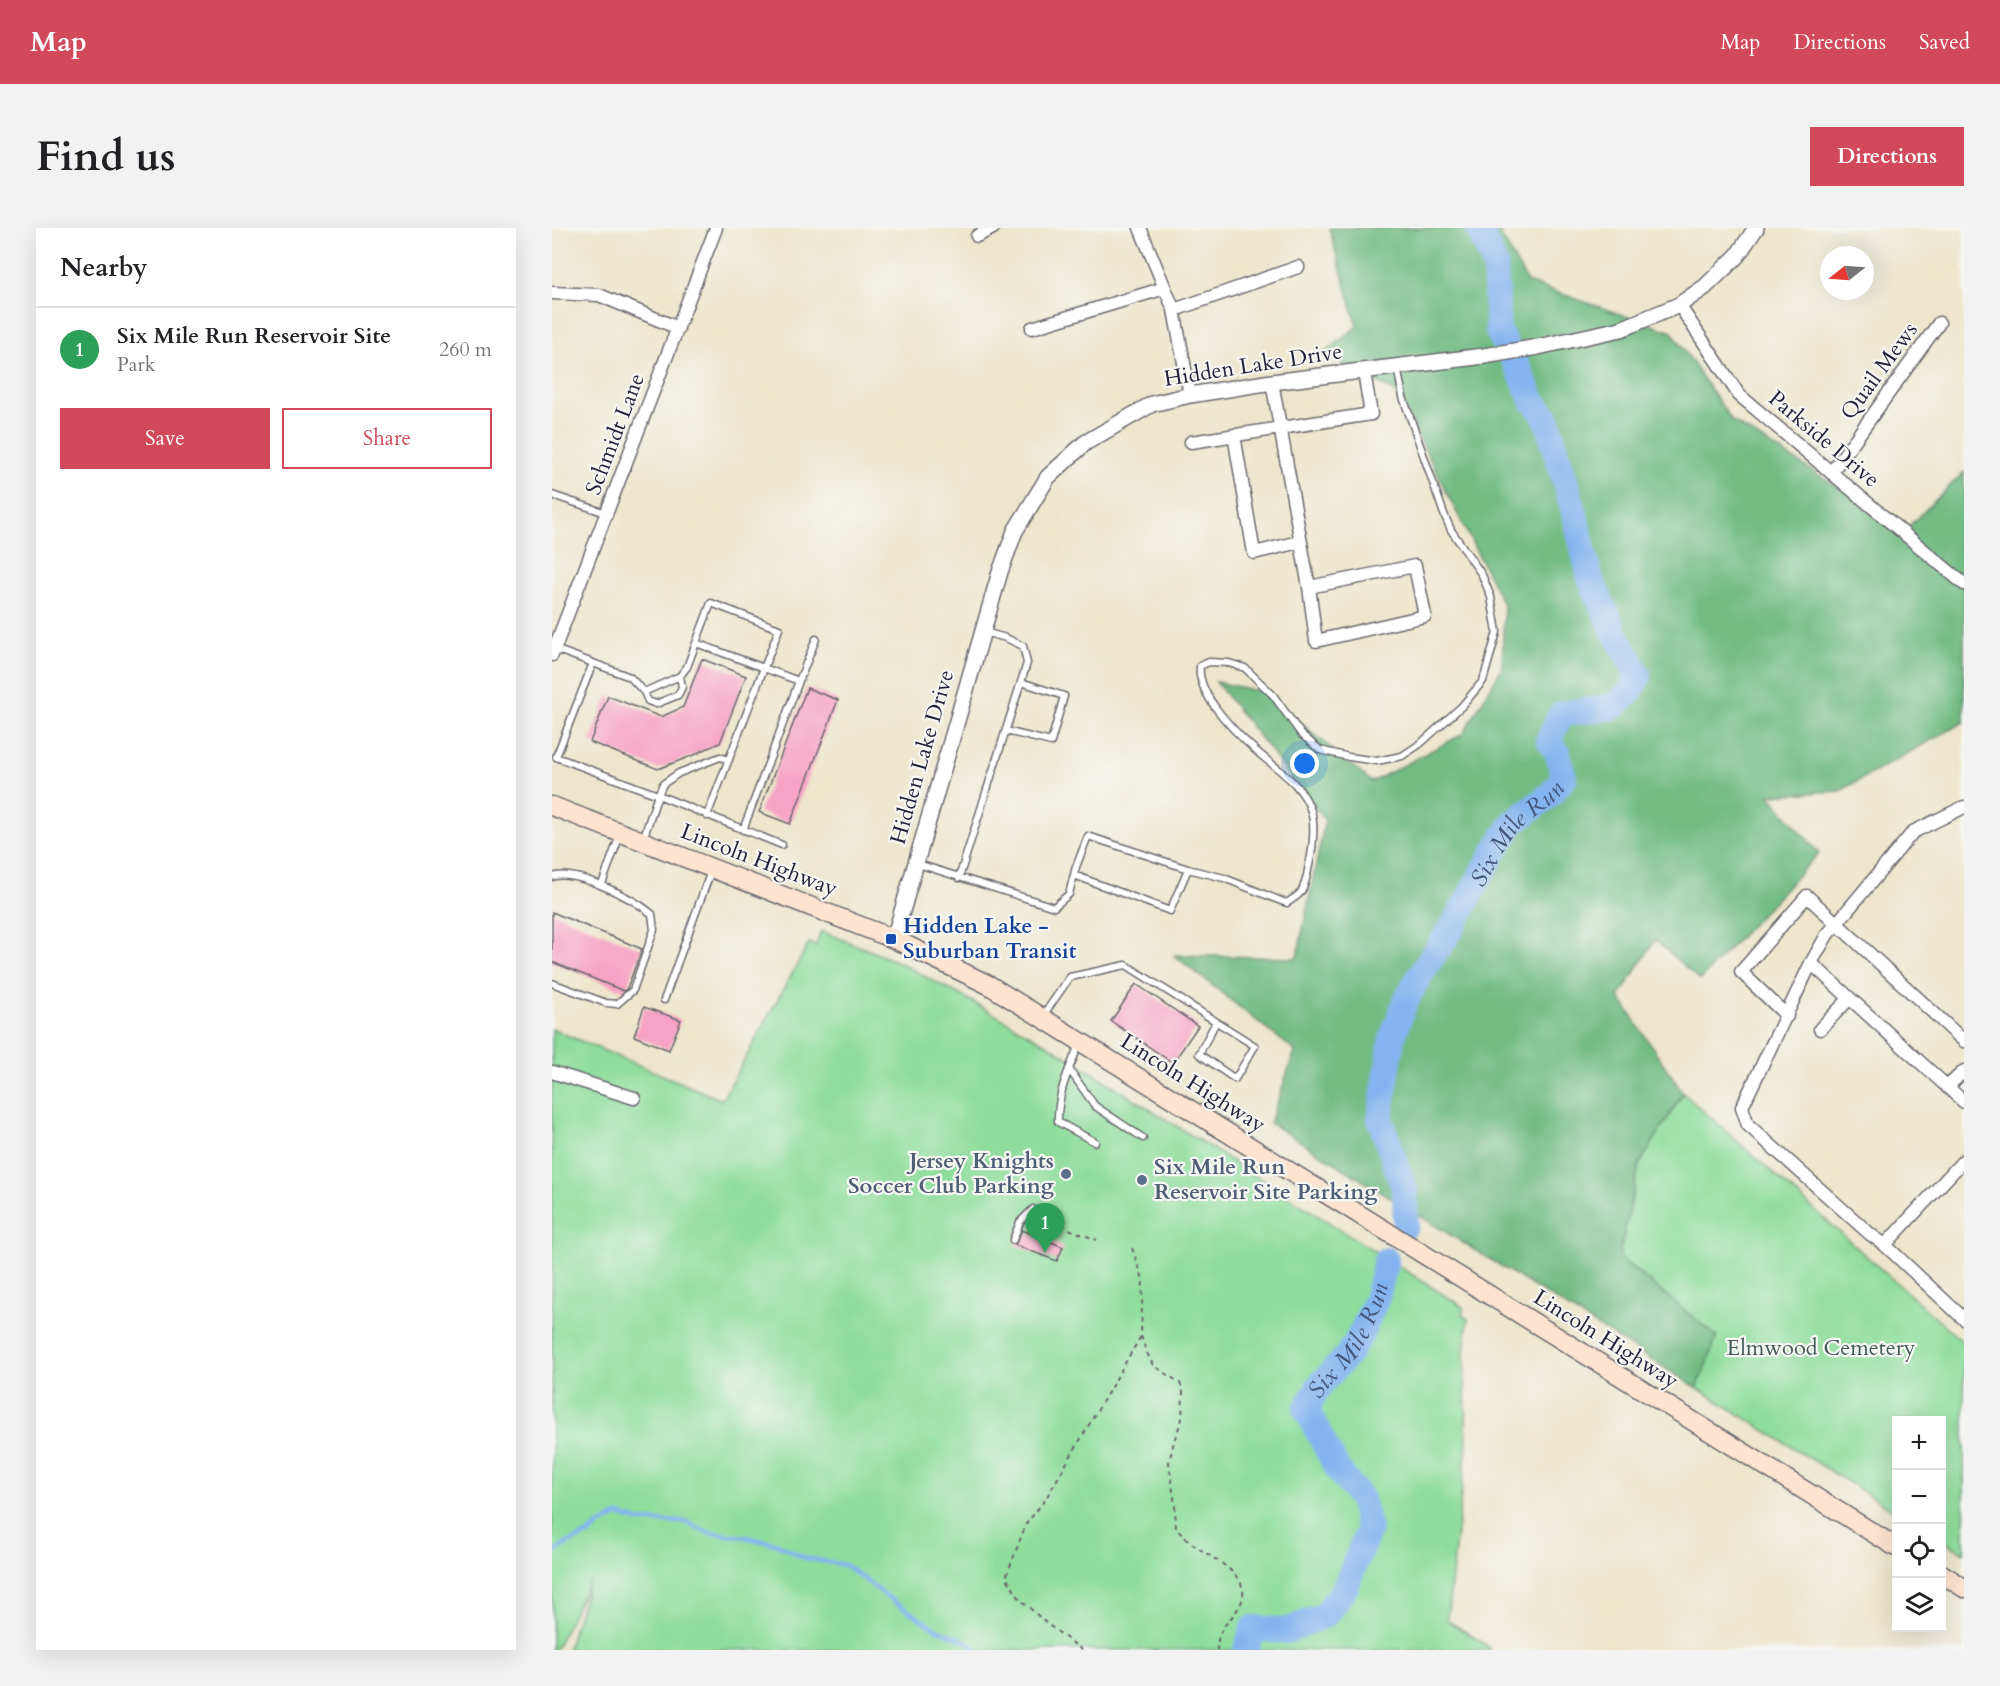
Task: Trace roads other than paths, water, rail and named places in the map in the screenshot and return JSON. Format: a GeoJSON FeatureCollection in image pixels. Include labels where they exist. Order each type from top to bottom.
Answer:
{"type":"FeatureCollection","features":[{"type":"Feature","properties":{"kind":"main road","name":"Lincoln Highway"},"geometry":{"type":"LineString","coordinates":[[552,806],[894,939],[989,985],[1892,1545]]}},
{"type":"Feature","properties":{"kind":"main road"},"geometry":{"type":"LineString","coordinates":[[1946,1578],[1964,1588]]}},
{"type":"Feature","properties":{"kind":"street","name":"Schmidt Lane"},"geometry":{"type":"LineString","coordinates":[[553,652],[556,635],[607,513],[716,228]]}},
{"type":"Feature","properties":{"kind":"street"},"geometry":{"type":"LineString","coordinates":[[977,236],[993,228]]}},
{"type":"Feature","properties":{"kind":"street"},"geometry":{"type":"LineString","coordinates":[[1140,228],[1173,310],[1190,395]]}},
{"type":"Feature","properties":{"kind":"street","name":"Hidden Lake Drive"},"geometry":{"type":"LineString","coordinates":[[894,939],[982,632],[1015,531],[1048,477],[1085,443],[1152,404],[1190,395],[1272,382],[1484,356],[1621,329],[1679,305],[1705,287],[1737,256],[1756,228]]}},
{"type":"Feature","properties":{"kind":"street"},"geometry":{"type":"LineString","coordinates":[[1173,310],[1298,267]]}},
{"type":"Feature","properties":{"kind":"street"},"geometry":{"type":"LineString","coordinates":[[1032,328],[1165,288]]}},
{"type":"Feature","properties":{"kind":"street"},"geometry":{"type":"LineString","coordinates":[[552,292],[599,295],[678,328]]}},
{"type":"Feature","properties":{"kind":"street","name":"Parkside Drive"},"geometry":{"type":"LineString","coordinates":[[1679,305],[1739,395],[1964,584]]}},
{"type":"Feature","properties":{"kind":"street","name":"Quail Mews"},"geometry":{"type":"LineString","coordinates":[[1832,473],[1939,323]]}},
{"type":"Feature","properties":{"kind":"street"},"geometry":{"type":"LineString","coordinates":[[1191,442],[1371,414],[1364,372]]}},
{"type":"Feature","properties":{"kind":"street"},"geometry":{"type":"LineString","coordinates":[[1272,382],[1299,542],[1309,587],[1316,640],[1425,616],[1415,566],[1309,587]]}},
{"type":"Feature","properties":{"kind":"street"},"geometry":{"type":"LineString","coordinates":[[1234,435],[1254,553],[1299,542]]}},
{"type":"Feature","properties":{"kind":"street"},"geometry":{"type":"LineString","coordinates":[[1964,807],[1913,832],[1827,935],[1811,963],[1742,1107],[1748,1125],[1885,1245],[1964,1319]]}},
{"type":"Feature","properties":{"kind":"street"},"geometry":{"type":"LineString","coordinates":[[1787,1016],[1741,972],[1807,896],[1838,922],[1964,1041]]}},
{"type":"Feature","properties":{"kind":"street"},"geometry":{"type":"LineString","coordinates":[[1811,963],[1964,1102]]}},
{"type":"Feature","properties":{"kind":"street"},"geometry":{"type":"LineString","coordinates":[[1820,1029],[1849,999]]}},
{"type":"Feature","properties":{"kind":"street"},"geometry":{"type":"LineString","coordinates":[[1947,1087],[1964,1071]]}},
{"type":"Feature","properties":{"kind":"street"},"geometry":{"type":"LineString","coordinates":[[552,1072],[633,1098]]}},
{"type":"Feature","properties":{"kind":"street"},"geometry":{"type":"LineString","coordinates":[[1885,1245],[1964,1160]]}},
{"type":"Feature","properties":{"kind":"lane"},"geometry":{"type":"LineString","coordinates":[[915,863],[1054,907],[1069,894],[1088,836],[1188,869],[1224,878],[1287,903],[1301,892],[1307,875],[1313,842],[1311,812],[1301,792],[1285,773],[1253,748],[1224,718],[1207,696],[1199,676],[1200,666],[1209,662],[1229,663],[1245,668],[1273,696],[1301,734],[1320,750],[1349,758],[1377,761],[1402,756],[1420,744],[1462,706],[1483,681],[1497,632],[1491,597],[1482,575],[1451,530],[1444,514],[1404,397],[1397,367]]}},
{"type":"Feature","properties":{"kind":"lane"},"geometry":{"type":"LineString","coordinates":[[552,495],[607,513]]}},
{"type":"Feature","properties":{"kind":"lane"},"geometry":{"type":"LineString","coordinates":[[644,692],[680,676],[687,667],[711,603],[779,629],[707,816]]}},
{"type":"Feature","properties":{"kind":"lane"},"geometry":{"type":"LineString","coordinates":[[959,878],[1027,663],[1023,646],[1006,638],[982,632]]}},
{"type":"Feature","properties":{"kind":"lane"},"geometry":{"type":"LineString","coordinates":[[743,830],[816,639]]}},
{"type":"Feature","properties":{"kind":"lane"},"geometry":{"type":"LineString","coordinates":[[696,643],[799,681]]}},
{"type":"Feature","properties":{"kind":"lane"},"geometry":{"type":"LineString","coordinates":[[553,652],[630,676],[644,692],[648,701],[656,704],[678,695],[682,687],[680,676]]}},
{"type":"Feature","properties":{"kind":"lane"},"geometry":{"type":"LineString","coordinates":[[593,663],[556,757],[782,845]]}},
{"type":"Feature","properties":{"kind":"lane"},"geometry":{"type":"LineString","coordinates":[[1006,731],[1051,742],[1064,696],[1021,682]]}},
{"type":"Feature","properties":{"kind":"lane"},"geometry":{"type":"LineString","coordinates":[[643,840],[663,784],[679,773],[720,757],[729,760]]}},
{"type":"Feature","properties":{"kind":"lane"},"geometry":{"type":"LineString","coordinates":[[602,884],[622,832]]}},
{"type":"Feature","properties":{"kind":"lane"},"geometry":{"type":"LineString","coordinates":[[664,1000],[713,868]]}},
{"type":"Feature","properties":{"kind":"lane"},"geometry":{"type":"LineString","coordinates":[[1074,875],[1170,911],[1188,869]]}},
{"type":"Feature","properties":{"kind":"lane"},"geometry":{"type":"LineString","coordinates":[[552,878],[560,875],[602,884],[652,914],[654,930],[633,990],[617,1004],[606,1003],[552,982]]}},
{"type":"Feature","properties":{"kind":"lane"},"geometry":{"type":"LineString","coordinates":[[1042,1018],[1070,977],[1126,965],[1255,1046],[1235,1079],[1199,1054],[1216,1022]]}},
{"type":"Feature","properties":{"kind":"lane"},"geometry":{"type":"LineString","coordinates":[[1080,1042],[1064,1081],[1058,1122],[1095,1142]]}},
{"type":"Feature","properties":{"kind":"lane"},"geometry":{"type":"LineString","coordinates":[[1069,1069],[1095,1106],[1143,1138]]}},
{"type":"Feature","properties":{"kind":"lane"},"geometry":{"type":"LineString","coordinates":[[1013,1240],[1020,1222],[1034,1209]]}},
{"type":"Feature","properties":{"kind":"waterway","name":"Six Mile Run"},"geometry":{"type":"LineString","coordinates":[[1406,1225],[1405,1192],[1380,1119],[1392,1039],[1405,1002],[1453,926],[1513,823],[1551,794],[1564,778],[1558,754],[1549,740],[1561,714],[1613,707],[1629,693],[1639,676],[1616,635],[1590,578],[1575,515],[1547,419],[1532,399],[1498,331],[1495,264],[1478,228]]}},
{"type":"Feature","properties":{"kind":"waterway","name":"Six Mile Run"},"geometry":{"type":"LineString","coordinates":[[1246,1650],[1253,1628],[1287,1631],[1325,1615],[1345,1588],[1369,1529],[1361,1499],[1338,1470],[1306,1409],[1319,1386],[1346,1357],[1360,1336],[1377,1297],[1386,1260]]}},
{"type":"Feature","properties":{"kind":"waterway"},"geometry":{"type":"LineString","coordinates":[[552,1551],[589,1534],[599,1525],[619,1515],[638,1521],[686,1522],[710,1533],[777,1544],[805,1558],[845,1565],[896,1603],[937,1629],[966,1641],[977,1650]]}},
{"type":"Feature","properties":{"kind":"place","name":"Hidden Lake - Suburban Transit"},"geometry":{"type":"Point","coordinates":[891,939]}},
{"type":"Feature","properties":{"kind":"place","name":"Jersey Knights Soccer Club Parking"},"geometry":{"type":"Point","coordinates":[1066,1174]}},
{"type":"Feature","properties":{"kind":"place","name":"Six Mile Run Reservoir Site Parking"},"geometry":{"type":"Point","coordinates":[1142,1180]}},
{"type":"Feature","properties":{"kind":"place","name":"Six Mile Run Reservoir Site"},"geometry":{"type":"Point","coordinates":[1045,1253]}},
{"type":"Feature","properties":{"kind":"park label","name":"Elmwood Cemetery"},"geometry":{"type":"Point","coordinates":[1821,1348]}}]}
